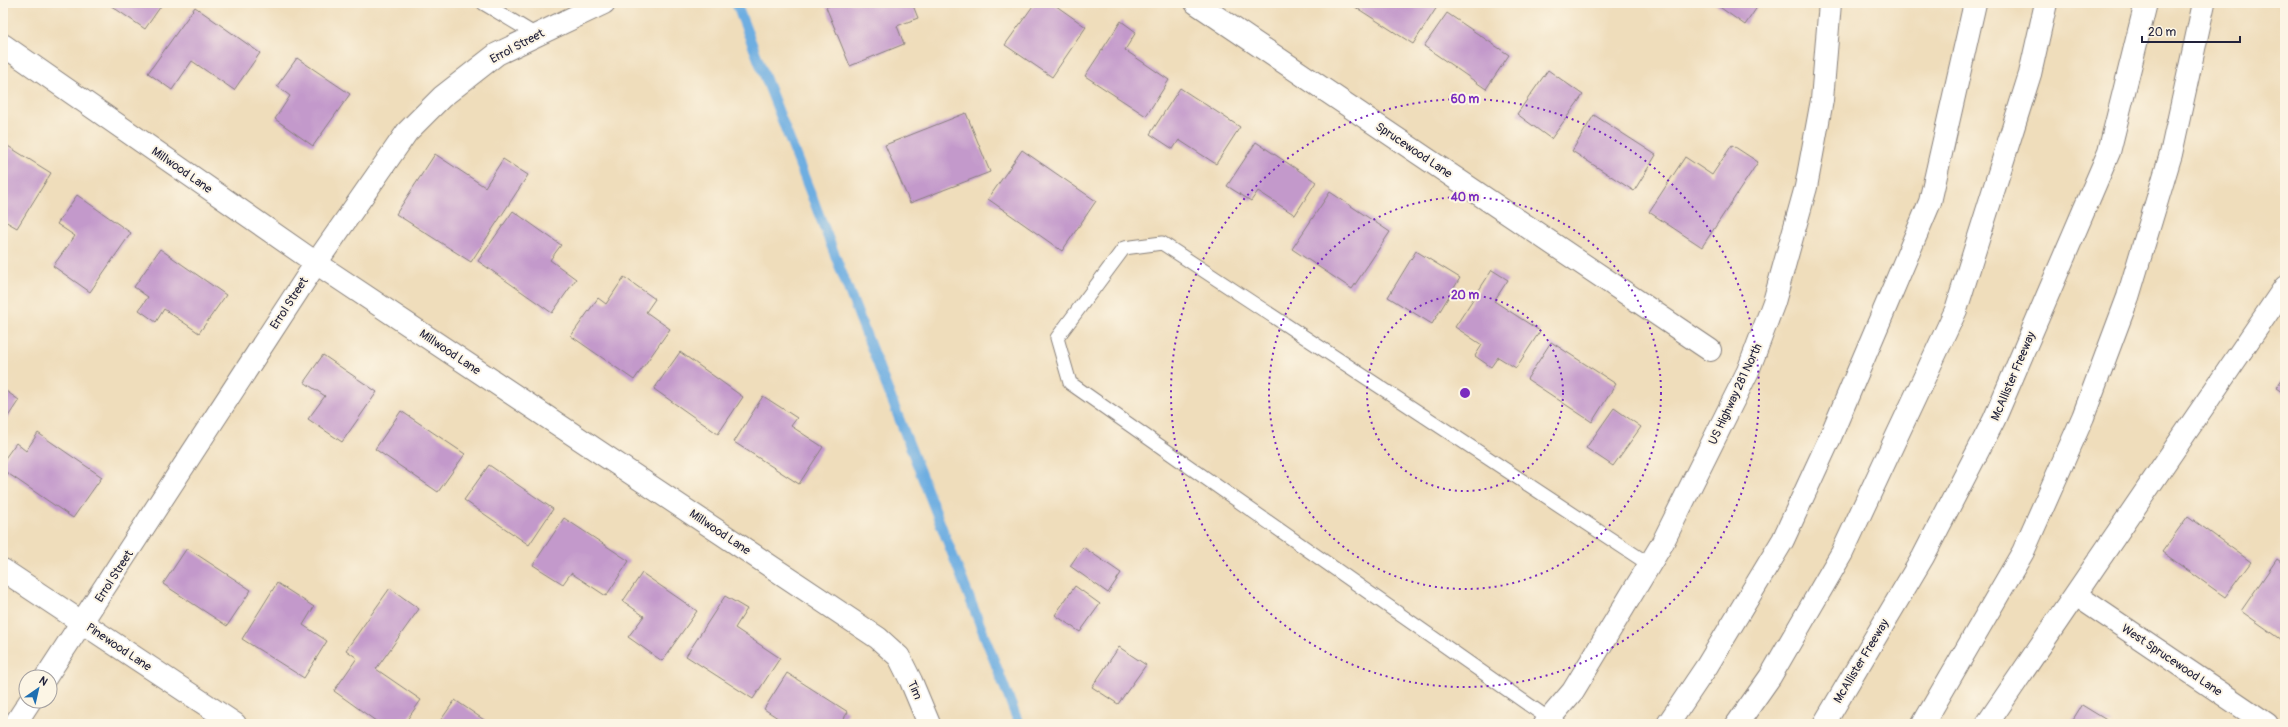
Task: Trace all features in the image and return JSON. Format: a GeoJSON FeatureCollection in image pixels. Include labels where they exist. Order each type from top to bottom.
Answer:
{"type":"FeatureCollection","features":[{"type":"Feature","properties":{"kind":"main road","name":"Errol Street"},"geometry":{"type":"LineString","coordinates":[[51,669],[83,623],[316,263],[407,132],[442,97],[497,54],[604,3]]}},
{"type":"Feature","properties":{"kind":"main road","name":"Sprucewood Lane"},"geometry":{"type":"LineString","coordinates":[[1196,3],[1710,350]]}},
{"type":"Feature","properties":{"kind":"main road","name":"US Highway 281 North"},"geometry":{"type":"LineString","coordinates":[[1547,722],[1573,691],[1650,565],[1748,371],[1774,302],[1806,187],[1822,100],[1830,3]]}},
{"type":"Feature","properties":{"kind":"main road"},"geometry":{"type":"LineString","coordinates":[[1668,724],[1708,666],[1783,540],[1835,426],[1930,202],[1975,3]]}},
{"type":"Feature","properties":{"kind":"main road"},"geometry":{"type":"LineString","coordinates":[[1737,724],[1770,677],[1842,553],[1956,310],[2030,74],[2046,3]]}},
{"type":"Feature","properties":{"kind":"main road","name":"McAllister Freeway"},"geometry":{"type":"LineString","coordinates":[[1824,724],[1923,557],[1994,420],[2109,152],[2146,3]]}},
{"type":"Feature","properties":{"kind":"main road"},"geometry":{"type":"LineString","coordinates":[[1923,724],[2023,552],[2083,417],[2128,297],[2171,154],[2204,3]]}},
{"type":"Feature","properties":{"kind":"main road","name":"Millwood Lane"},"geometry":{"type":"LineString","coordinates":[[3,45],[316,263],[878,638],[899,657]]}},
{"type":"Feature","properties":{"kind":"main road"},"geometry":{"type":"LineString","coordinates":[[1987,724],[2285,287]]}},
{"type":"Feature","properties":{"kind":"main road","name":"Pinewood Lane"},"geometry":{"type":"LineString","coordinates":[[3,570],[235,724]]}},
{"type":"Feature","properties":{"kind":"main road","name":"West Sprucewood Lane"},"geometry":{"type":"LineString","coordinates":[[2076,595],[2267,724]]}},
{"type":"Feature","properties":{"kind":"main road","name":"Tim"},"geometry":{"type":"LineString","coordinates":[[899,657],[912,681],[928,724]]}},
{"type":"Feature","properties":{"kind":"main road"},"geometry":{"type":"LineString","coordinates":[[15,724],[25,709]]}},
{"type":"Feature","properties":{"kind":"lane"},"geometry":{"type":"LineString","coordinates":[[484,3],[536,35]]}},
{"type":"Feature","properties":{"kind":"lane"},"geometry":{"type":"LineString","coordinates":[[1547,722],[1070,383],[1057,338],[1124,248],[1162,244],[1650,565]]}},
{"type":"Feature","properties":{"kind":"building"},"geometry":{"type":"Polygon","coordinates":[[[107,3],[163,3],[145,29],[107,3]]]}},
{"type":"Feature","properties":{"kind":"building"},"geometry":{"type":"Polygon","coordinates":[[[836,3],[912,3],[918,18],[897,26],[904,44],[850,66],[826,7],[836,3]]]}},
{"type":"Feature","properties":{"kind":"building"},"geometry":{"type":"Polygon","coordinates":[[[1035,3],[1052,3],[1086,27],[1052,77],[1005,45],[1035,3]]]}},
{"type":"Feature","properties":{"kind":"building"},"geometry":{"type":"Polygon","coordinates":[[[1349,3],[1430,3],[1437,7],[1413,44],[1349,3]]]}},
{"type":"Feature","properties":{"kind":"building"},"geometry":{"type":"Polygon","coordinates":[[[1714,3],[1760,3],[1745,25],[1714,3]]]}},
{"type":"Feature","properties":{"kind":"building"},"geometry":{"type":"Polygon","coordinates":[[[195,7],[260,53],[234,90],[192,61],[172,90],[148,73],[195,7]]]}},
{"type":"Feature","properties":{"kind":"building"},"geometry":{"type":"Polygon","coordinates":[[[1447,13],[1509,55],[1486,89],[1424,46],[1447,13]]]}},
{"type":"Feature","properties":{"kind":"building"},"geometry":{"type":"Polygon","coordinates":[[[1121,21],[1136,32],[1125,50],[1169,80],[1146,116],[1085,76],[1121,21]]]}},
{"type":"Feature","properties":{"kind":"building"},"geometry":{"type":"Polygon","coordinates":[[[297,58],[350,94],[313,146],[275,119],[290,96],[277,86],[297,58]]]}},
{"type":"Feature","properties":{"kind":"building"},"geometry":{"type":"Polygon","coordinates":[[[1548,70],[1583,95],[1551,139],[1517,114],[1548,70]]]}},
{"type":"Feature","properties":{"kind":"building"},"geometry":{"type":"Polygon","coordinates":[[[1180,88],[1240,127],[1216,164],[1179,140],[1173,149],[1150,134],[1180,88]]]}},
{"type":"Feature","properties":{"kind":"building"},"geometry":{"type":"Polygon","coordinates":[[[966,113],[990,172],[910,203],[885,145],[966,113]]]}},
{"type":"Feature","properties":{"kind":"building"},"geometry":{"type":"Polygon","coordinates":[[[1594,115],[1656,155],[1634,191],[1572,151],[1594,115]]]}},
{"type":"Feature","properties":{"kind":"building"},"geometry":{"type":"Polygon","coordinates":[[[1256,142],[1316,182],[1295,215],[1258,191],[1251,201],[1227,186],[1256,142]]]}},
{"type":"Feature","properties":{"kind":"building"},"geometry":{"type":"Polygon","coordinates":[[[3,143],[51,173],[17,228],[3,220],[3,143]]]}},
{"type":"Feature","properties":{"kind":"building"},"geometry":{"type":"Polygon","coordinates":[[[1732,145],[1758,162],[1702,247],[1649,212],[1685,157],[1712,175],[1732,145]]]}},
{"type":"Feature","properties":{"kind":"building"},"geometry":{"type":"Polygon","coordinates":[[[1022,150],[1096,201],[1062,251],[988,199],[1022,150]]]}},
{"type":"Feature","properties":{"kind":"building"},"geometry":{"type":"Polygon","coordinates":[[[435,154],[485,187],[503,159],[528,175],[471,262],[396,214],[435,154]]]}},
{"type":"Feature","properties":{"kind":"building"},"geometry":{"type":"Polygon","coordinates":[[[1330,192],[1390,232],[1352,289],[1292,249],[1330,192]]]}},
{"type":"Feature","properties":{"kind":"building"},"geometry":{"type":"Polygon","coordinates":[[[77,195],[131,233],[90,292],[53,266],[75,236],[57,224],[77,195]]]}},
{"type":"Feature","properties":{"kind":"building"},"geometry":{"type":"Polygon","coordinates":[[[513,211],[561,245],[550,260],[576,279],[552,313],[478,261],[513,211]]]}},
{"type":"Feature","properties":{"kind":"building"},"geometry":{"type":"Polygon","coordinates":[[[160,249],[226,295],[199,333],[164,309],[156,322],[139,310],[148,297],[134,287],[160,249]]]}},
{"type":"Feature","properties":{"kind":"building"},"geometry":{"type":"Polygon","coordinates":[[[1416,251],[1460,278],[1432,324],[1388,297],[1416,251]]]}},
{"type":"Feature","properties":{"kind":"building"},"geometry":{"type":"Polygon","coordinates":[[[1492,270],[1508,280],[1494,301],[1540,331],[1516,368],[1498,357],[1491,367],[1475,356],[1482,345],[1455,327],[1492,270]]]}},
{"type":"Feature","properties":{"kind":"building"},"geometry":{"type":"Polygon","coordinates":[[[624,277],[655,299],[646,312],[670,329],[634,380],[571,336],[598,298],[606,304],[624,277]]]}},
{"type":"Feature","properties":{"kind":"building"},"geometry":{"type":"Polygon","coordinates":[[[1551,342],[1616,384],[1592,422],[1527,379],[1551,342]]]}},
{"type":"Feature","properties":{"kind":"building"},"geometry":{"type":"Polygon","coordinates":[[[680,352],[743,397],[718,434],[654,389],[680,352]]]}},
{"type":"Feature","properties":{"kind":"building"},"geometry":{"type":"Polygon","coordinates":[[[323,355],[377,392],[342,442],[308,419],[325,396],[304,382],[323,355]]]}},
{"type":"Feature","properties":{"kind":"building"},"geometry":{"type":"Polygon","coordinates":[[[2285,375],[2285,394],[2276,388],[2285,375]]]}},
{"type":"Feature","properties":{"kind":"building"},"geometry":{"type":"Polygon","coordinates":[[[3,389],[19,400],[3,424],[3,389]]]}},
{"type":"Feature","properties":{"kind":"building"},"geometry":{"type":"Polygon","coordinates":[[[763,396],[797,418],[791,426],[823,447],[799,484],[734,442],[763,396]]]}},
{"type":"Feature","properties":{"kind":"building"},"geometry":{"type":"Polygon","coordinates":[[[1614,408],[1641,427],[1613,466],[1586,448],[1614,408]]]}},
{"type":"Feature","properties":{"kind":"building"},"geometry":{"type":"Polygon","coordinates":[[[401,411],[465,454],[438,492],[375,449],[401,411]]]}},
{"type":"Feature","properties":{"kind":"building"},"geometry":{"type":"Polygon","coordinates":[[[38,433],[102,477],[73,518],[3,470],[3,461],[16,443],[26,451],[38,433]]]}},
{"type":"Feature","properties":{"kind":"building"},"geometry":{"type":"Polygon","coordinates":[[[489,465],[553,509],[529,545],[464,500],[489,465]]]}},
{"type":"Feature","properties":{"kind":"building"},"geometry":{"type":"Polygon","coordinates":[[[2188,516],[2251,562],[2225,597],[2162,552],[2188,516]]]}},
{"type":"Feature","properties":{"kind":"building"},"geometry":{"type":"Polygon","coordinates":[[[564,518],[629,561],[606,596],[571,573],[563,584],[533,565],[564,518]]]}},
{"type":"Feature","properties":{"kind":"building"},"geometry":{"type":"Polygon","coordinates":[[[1083,547],[1121,573],[1108,593],[1070,566],[1083,547]]]}},
{"type":"Feature","properties":{"kind":"building"},"geometry":{"type":"Polygon","coordinates":[[[187,548],[251,590],[227,626],[163,584],[187,548]]]}},
{"type":"Feature","properties":{"kind":"building"},"geometry":{"type":"Polygon","coordinates":[[[2277,559],[2285,565],[2285,642],[2241,611],[2277,559]]]}},
{"type":"Feature","properties":{"kind":"building"},"geometry":{"type":"Polygon","coordinates":[[[642,573],[697,611],[662,661],[628,637],[644,616],[623,601],[642,573]]]}},
{"type":"Feature","properties":{"kind":"building"},"geometry":{"type":"Polygon","coordinates":[[[277,583],[314,607],[303,625],[327,641],[304,678],[242,639],[277,583]]]}},
{"type":"Feature","properties":{"kind":"building"},"geometry":{"type":"Polygon","coordinates":[[[1075,586],[1100,604],[1080,632],[1055,615],[1075,586]]]}},
{"type":"Feature","properties":{"kind":"building"},"geometry":{"type":"Polygon","coordinates":[[[390,588],[419,609],[376,669],[421,700],[404,724],[380,724],[334,691],[357,658],[346,650],[390,588]]]}},
{"type":"Feature","properties":{"kind":"building"},"geometry":{"type":"Polygon","coordinates":[[[725,596],[747,609],[735,628],[780,658],[753,699],[686,656],[725,596]]]}},
{"type":"Feature","properties":{"kind":"building"},"geometry":{"type":"Polygon","coordinates":[[[1119,647],[1146,665],[1118,704],[1092,687],[1119,647]]]}},
{"type":"Feature","properties":{"kind":"building"},"geometry":{"type":"Polygon","coordinates":[[[787,673],[848,712],[840,724],[787,724],[764,709],[787,673]]]}},
{"type":"Feature","properties":{"kind":"building"},"geometry":{"type":"Polygon","coordinates":[[[455,700],[490,724],[438,724],[455,700]]]}},
{"type":"Feature","properties":{"kind":"building"},"geometry":{"type":"Polygon","coordinates":[[[2082,705],[2113,724],[2070,724],[2082,705]]]}},
{"type":"Feature","properties":{"kind":"waterway"},"geometry":{"type":"LineString","coordinates":[[736,3],[1019,724]]}}]}
